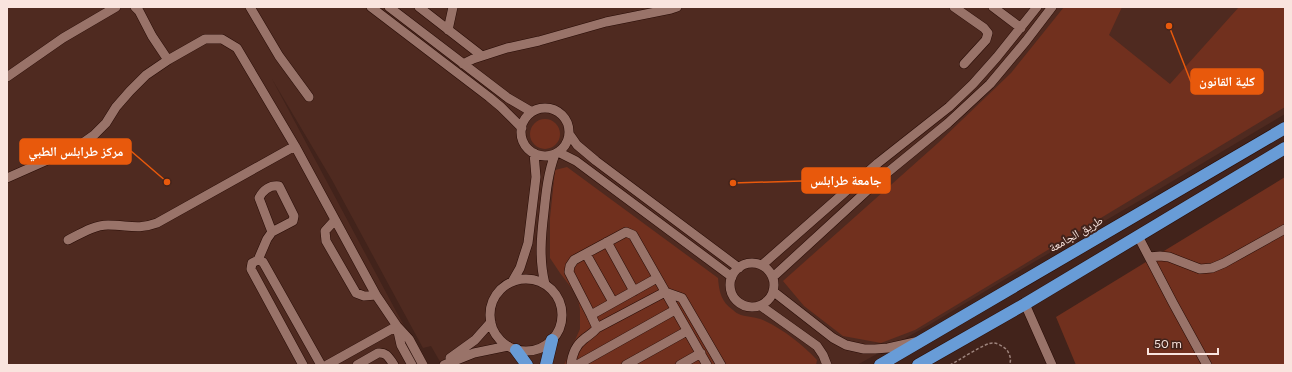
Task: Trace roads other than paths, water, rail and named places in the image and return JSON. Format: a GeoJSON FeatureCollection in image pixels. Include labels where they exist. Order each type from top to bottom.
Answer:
{"type":"FeatureCollection","features":[{"type":"Feature","properties":{"kind":"highway","name":"طريق الجامعة"},"geometry":{"type":"LineString","coordinates":[[880,365],[1285,128]]}},
{"type":"Feature","properties":{"kind":"highway"},"geometry":{"type":"LineString","coordinates":[[918,365],[1025,304],[1285,148]]}},
{"type":"Feature","properties":{"kind":"highway"},"geometry":{"type":"LineString","coordinates":[[546,365],[552,340]]}},
{"type":"Feature","properties":{"kind":"highway"},"geometry":{"type":"LineString","coordinates":[[512,348],[527,365]]}},
{"type":"Feature","properties":{"kind":"street"},"geometry":{"type":"LineString","coordinates":[[7,77],[63,38],[116,7]]}},
{"type":"Feature","properties":{"kind":"street"},"geometry":{"type":"LineString","coordinates":[[135,7],[139,11],[154,40],[168,60]]}},
{"type":"Feature","properties":{"kind":"street"},"geometry":{"type":"LineString","coordinates":[[250,7],[279,56],[309,97]]}},
{"type":"Feature","properties":{"kind":"street"},"geometry":{"type":"LineString","coordinates":[[371,7],[501,107],[522,128]]}},
{"type":"Feature","properties":{"kind":"street"},"geometry":{"type":"LineString","coordinates":[[389,7],[508,98],[532,112]]}},
{"type":"Feature","properties":{"kind":"street"},"geometry":{"type":"LineString","coordinates":[[419,7],[482,56]]}},
{"type":"Feature","properties":{"kind":"street"},"geometry":{"type":"LineString","coordinates":[[448,30],[453,7]]}},
{"type":"Feature","properties":{"kind":"street"},"geometry":{"type":"LineString","coordinates":[[463,64],[507,48],[606,22],[671,10],[678,7]]}},
{"type":"Feature","properties":{"kind":"street"},"geometry":{"type":"LineString","coordinates":[[954,7],[984,28],[988,33],[986,40],[964,64]]}},
{"type":"Feature","properties":{"kind":"street"},"geometry":{"type":"LineString","coordinates":[[993,7],[1021,28]]}},
{"type":"Feature","properties":{"kind":"street"},"geometry":{"type":"LineString","coordinates":[[762,265],[878,162],[949,107],[973,84],[1037,7]]}},
{"type":"Feature","properties":{"kind":"street"},"geometry":{"type":"LineString","coordinates":[[773,277],[882,177],[948,123],[990,84],[1052,7]]}},
{"type":"Feature","properties":{"kind":"street"},"geometry":{"type":"LineString","coordinates":[[7,178],[76,147],[94,135],[106,123],[130,91],[146,75],[168,60],[205,39],[222,39],[237,48],[295,146],[376,295],[397,326],[409,339],[422,365]]}},
{"type":"Feature","properties":{"kind":"street"},"geometry":{"type":"LineString","coordinates":[[552,108],[563,115],[567,121],[570,135],[564,148],[557,153],[544,156],[534,153],[526,146],[522,138],[522,128],[525,119],[532,112],[538,109],[552,108]]}},
{"type":"Feature","properties":{"kind":"street"},"geometry":{"type":"LineString","coordinates":[[570,135],[577,145],[596,162],[739,268]]}},
{"type":"Feature","properties":{"kind":"street"},"geometry":{"type":"LineString","coordinates":[[68,240],[99,226],[108,225],[133,228],[147,227],[157,223],[295,146]]}},
{"type":"Feature","properties":{"kind":"street"},"geometry":{"type":"LineString","coordinates":[[512,282],[520,268],[528,243],[536,177],[534,153]]}},
{"type":"Feature","properties":{"kind":"street"},"geometry":{"type":"LineString","coordinates":[[557,153],[576,161],[732,277]]}},
{"type":"Feature","properties":{"kind":"street"},"geometry":{"type":"LineString","coordinates":[[545,284],[541,270],[540,247],[548,177],[557,153]]}},
{"type":"Feature","properties":{"kind":"street"},"geometry":{"type":"LineString","coordinates":[[272,232],[259,198],[262,192],[273,185],[279,186],[294,216],[293,221],[272,232],[267,239],[258,260],[252,263],[251,269],[303,365]]}},
{"type":"Feature","properties":{"kind":"street"},"geometry":{"type":"LineString","coordinates":[[335,220],[325,231],[326,241],[356,293],[364,296],[376,295]]}},
{"type":"Feature","properties":{"kind":"street"},"geometry":{"type":"LineString","coordinates":[[1149,257],[1169,257],[1200,269],[1212,268],[1224,263],[1285,229]]}},
{"type":"Feature","properties":{"kind":"street"},"geometry":{"type":"LineString","coordinates":[[597,328],[569,272],[570,266],[574,260],[626,232],[633,235],[707,365]]}},
{"type":"Feature","properties":{"kind":"street"},"geometry":{"type":"LineString","coordinates":[[1138,236],[1172,303],[1207,365]]}},
{"type":"Feature","properties":{"kind":"street"},"geometry":{"type":"LineString","coordinates":[[607,242],[634,290]]}},
{"type":"Feature","properties":{"kind":"street"},"geometry":{"type":"LineString","coordinates":[[586,254],[614,302]]}},
{"type":"Feature","properties":{"kind":"street"},"geometry":{"type":"LineString","coordinates":[[258,260],[263,262],[321,365]]}},
{"type":"Feature","properties":{"kind":"street"},"geometry":{"type":"LineString","coordinates":[[750,263],[762,265],[769,270],[773,277],[775,287],[774,292],[769,300],[761,306],[748,307],[742,305],[737,302],[731,290],[730,284],[732,277],[739,268],[750,263]]}},
{"type":"Feature","properties":{"kind":"street"},"geometry":{"type":"LineString","coordinates":[[591,315],[657,278]]}},
{"type":"Feature","properties":{"kind":"street"},"geometry":{"type":"LineString","coordinates":[[520,279],[537,280],[545,284],[558,297],[561,306],[561,324],[558,333],[552,340],[536,350],[526,352],[512,348],[500,340],[494,332],[490,312],[492,302],[504,287],[520,279]]}},
{"type":"Feature","properties":{"kind":"street"},"geometry":{"type":"LineString","coordinates":[[571,365],[577,346],[597,328],[665,292],[682,298],[722,365]]}},
{"type":"Feature","properties":{"kind":"street"},"geometry":{"type":"LineString","coordinates":[[774,292],[833,338],[846,345],[864,348],[888,348],[926,339]]}},
{"type":"Feature","properties":{"kind":"street"},"geometry":{"type":"LineString","coordinates":[[1025,304],[1052,365]]}},
{"type":"Feature","properties":{"kind":"street"},"geometry":{"type":"LineString","coordinates":[[761,306],[816,346],[823,355],[827,365]]}},
{"type":"Feature","properties":{"kind":"street"},"geometry":{"type":"LineString","coordinates":[[577,365],[675,310]]}},
{"type":"Feature","properties":{"kind":"street"},"geometry":{"type":"LineString","coordinates":[[446,364],[475,340],[491,322]]}},
{"type":"Feature","properties":{"kind":"street"},"geometry":{"type":"LineString","coordinates":[[327,365],[397,326]]}},
{"type":"Feature","properties":{"kind":"street"},"geometry":{"type":"LineString","coordinates":[[397,326],[401,345],[412,365]]}},
{"type":"Feature","properties":{"kind":"street"},"geometry":{"type":"LineString","coordinates":[[626,365],[688,331]]}},
{"type":"Feature","properties":{"kind":"street"},"geometry":{"type":"LineString","coordinates":[[446,364],[474,353],[512,348]]}},
{"type":"Feature","properties":{"kind":"street"},"geometry":{"type":"LineString","coordinates":[[356,365],[380,353],[387,355],[394,365]]}},
{"type":"Feature","properties":{"kind":"street"},"geometry":{"type":"LineString","coordinates":[[680,365],[701,353]]}},
{"type":"Feature","properties":{"kind":"place","name":"كلية القانون"},"geometry":{"type":"Point","coordinates":[1169,26]}},
{"type":"Feature","properties":{"kind":"place","name":"مركز طرابلس الطبي"},"geometry":{"type":"Point","coordinates":[167,182]}},
{"type":"Feature","properties":{"kind":"place","name":"جامعة طرابلس"},"geometry":{"type":"Point","coordinates":[733,183]}}]}
